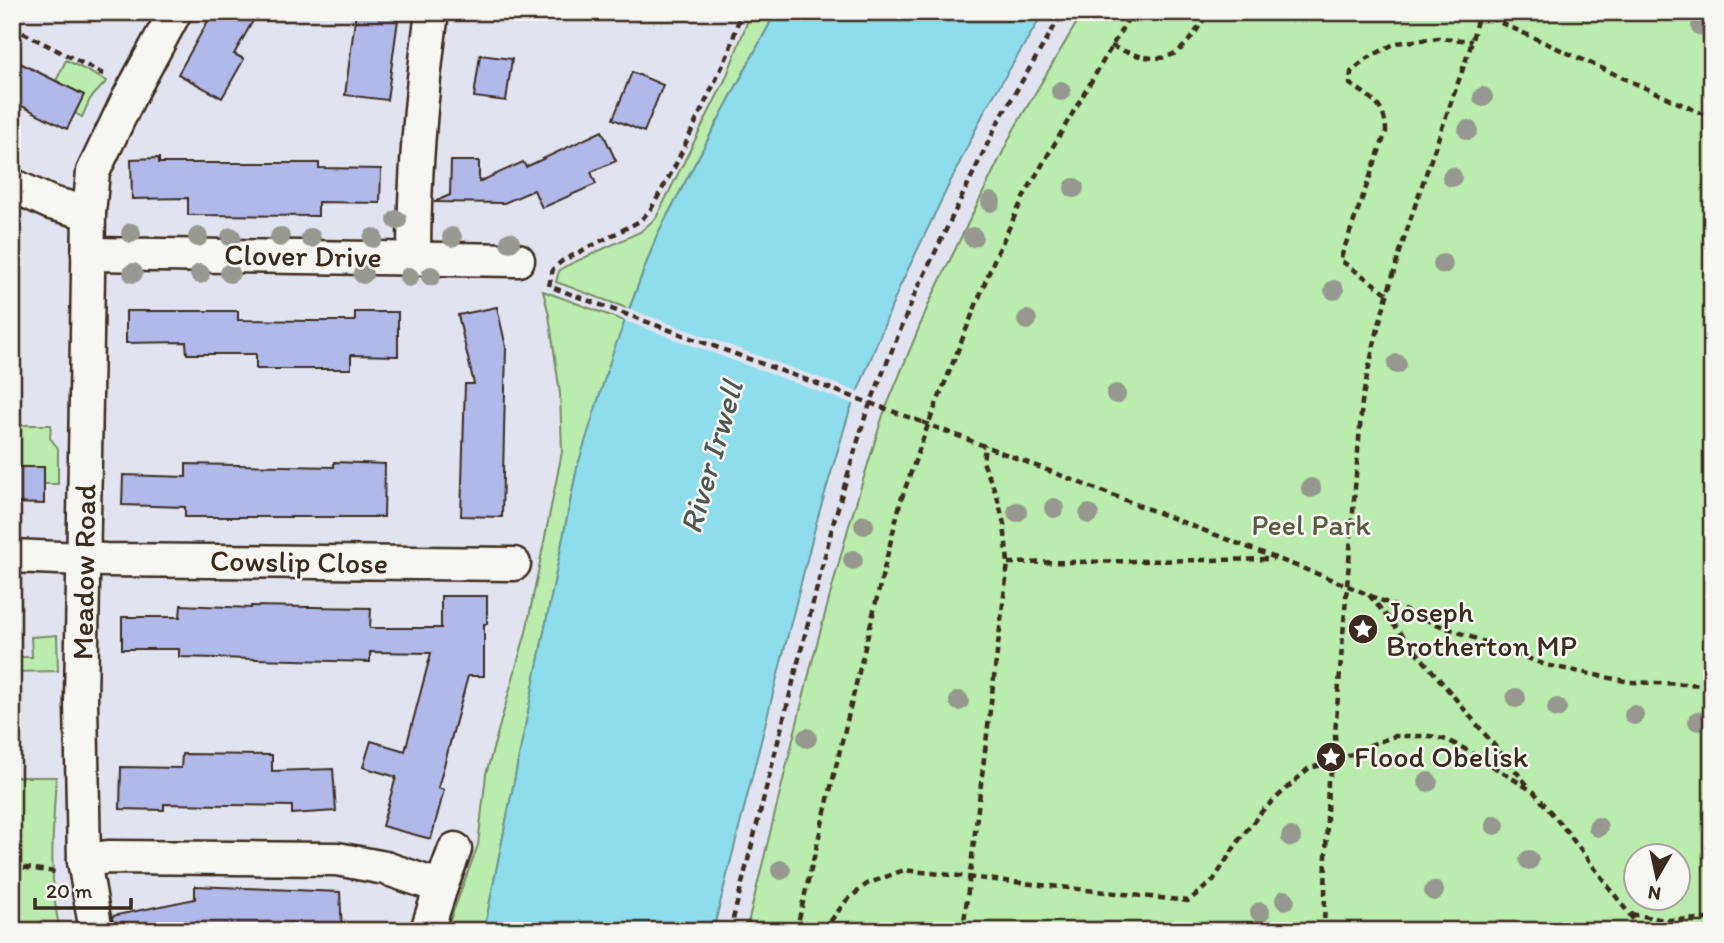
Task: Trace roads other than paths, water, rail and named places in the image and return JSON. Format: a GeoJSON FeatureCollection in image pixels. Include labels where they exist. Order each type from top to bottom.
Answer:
{"type":"FeatureCollection","features":[{"type":"Feature","properties":{"kind":"street","name":"Meadow Road"},"geometry":{"type":"LineString","coordinates":[[96,931],[72,867],[82,702],[89,213],[93,172],[128,99],[175,12]]}},
{"type":"Feature","properties":{"kind":"street"},"geometry":{"type":"LineString","coordinates":[[414,257],[414,203],[422,84],[432,12]]}},
{"type":"Feature","properties":{"kind":"street"},"geometry":{"type":"LineString","coordinates":[[12,185],[51,203],[89,213]]}},
{"type":"Feature","properties":{"kind":"street","name":"Clover Drive"},"geometry":{"type":"LineString","coordinates":[[88,254],[518,260]]}},
{"type":"Feature","properties":{"kind":"street","name":"Cowslip Close"},"geometry":{"type":"LineString","coordinates":[[12,556],[514,564]]}},
{"type":"Feature","properties":{"kind":"street"},"geometry":{"type":"LineString","coordinates":[[428,927],[454,849]]}},
{"type":"Feature","properties":{"kind":"street"},"geometry":{"type":"LineString","coordinates":[[72,867],[108,857],[337,859],[386,868],[441,887]]}},
{"type":"Feature","properties":{"kind":"water","name":"River Irwell"},"geometry":{"type":"Polygon","coordinates":[[[776,12],[1044,12],[985,110],[900,286],[849,413],[817,520],[713,931],[484,931],[577,468],[612,355],[657,235],[776,12]]]}},
{"type":"Feature","properties":{"kind":"place","name":"Joseph Brotherton MP"},"geometry":{"type":"Point","coordinates":[1363,629]}},
{"type":"Feature","properties":{"kind":"place","name":"Flood Obelisk"},"geometry":{"type":"Point","coordinates":[1331,757]}},
{"type":"Feature","properties":{"kind":"park label","name":"Peel Park"},"geometry":{"type":"Point","coordinates":[1311,525]}}]}
